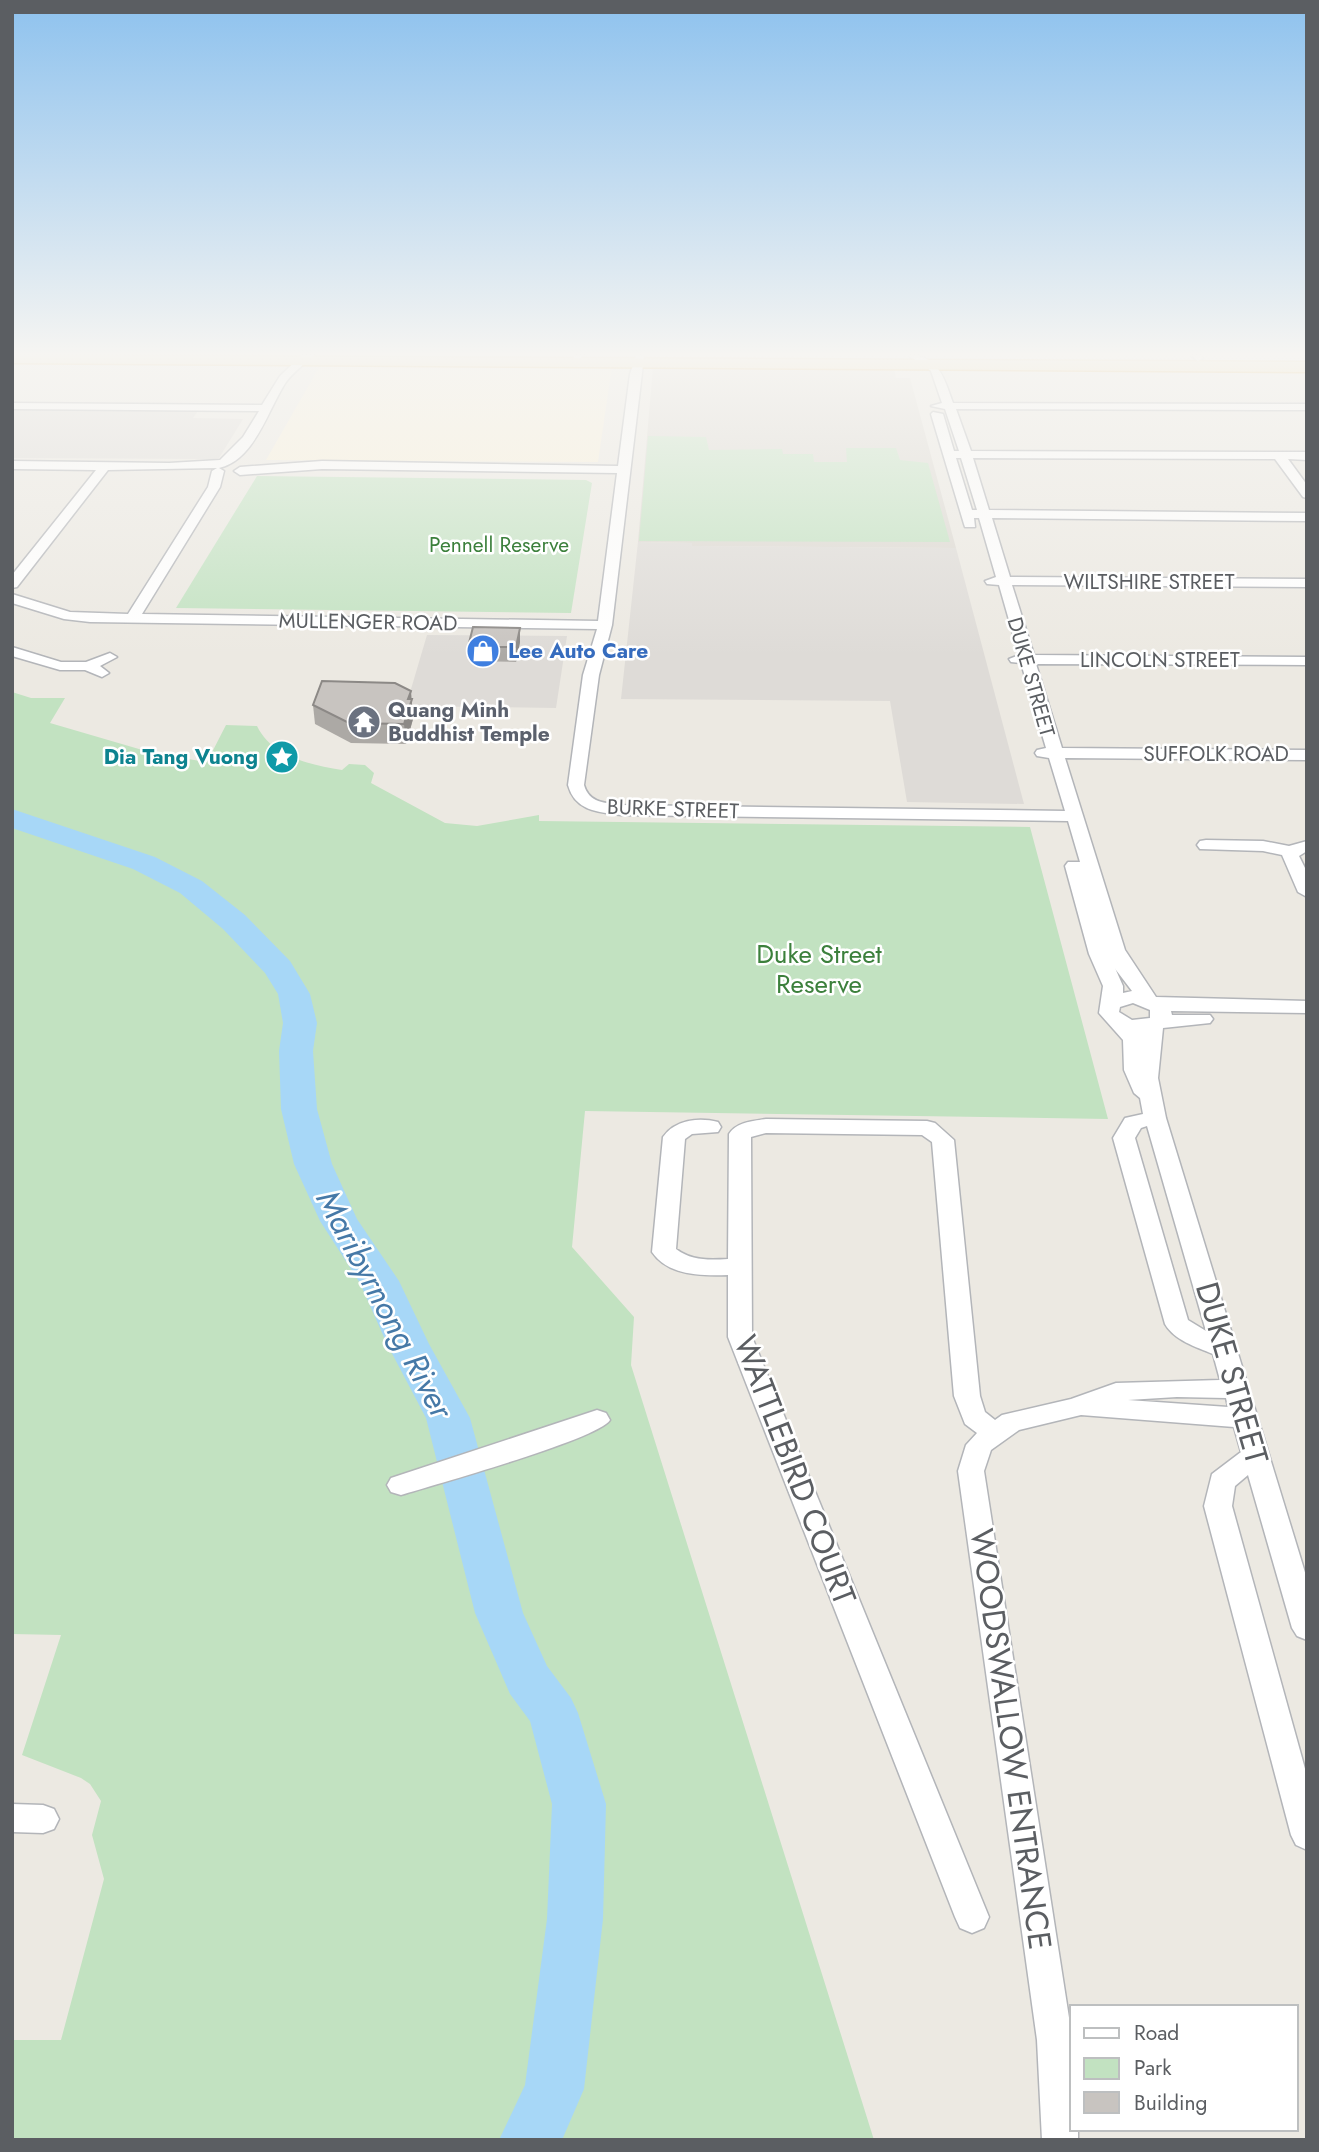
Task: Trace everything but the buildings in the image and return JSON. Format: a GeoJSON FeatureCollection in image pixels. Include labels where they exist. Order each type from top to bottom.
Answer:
{"type":"FeatureCollection","features":[{"type":"Feature","properties":{"kind":"street"},"geometry":{"type":"LineString","coordinates":[[131,619],[214,487],[219,467],[232,455]]}},
{"type":"Feature","properties":{"kind":"street"},"geometry":{"type":"LineString","coordinates":[[214,487],[241,468],[242,455]]}},
{"type":"Feature","properties":{"kind":"street","name":"BURKE STREET"},"geometry":{"type":"LineString","coordinates":[[627,455],[605,625],[591,674],[576,785],[579,796],[593,806],[621,810],[1066,816]]}},
{"type":"Feature","properties":{"kind":"street","name":"DUKE STREET"},"geometry":{"type":"LineString","coordinates":[[950,455],[974,514],[1021,659],[1050,753],[1097,946],[1114,986],[1116,1012],[1133,1040],[1134,1070],[1155,1118]]}},
{"type":"Feature","properties":{"kind":"street","name":"DUKE STREET"},"geometry":{"type":"LineString","coordinates":[[966,455],[974,514],[974,536]]}},
{"type":"Feature","properties":{"kind":"street"},"geometry":{"type":"LineString","coordinates":[[1189,455],[1307,456]]}},
{"type":"Feature","properties":{"kind":"street"},"geometry":{"type":"LineString","coordinates":[[1279,456],[1307,494]]}},
{"type":"Feature","properties":{"kind":"street"},"geometry":{"type":"LineString","coordinates":[[12,465],[625,470]]}},
{"type":"Feature","properties":{"kind":"street"},"geometry":{"type":"LineString","coordinates":[[12,584],[105,466]]}},
{"type":"Feature","properties":{"kind":"street"},"geometry":{"type":"LineString","coordinates":[[974,514],[1307,516]]}},
{"type":"Feature","properties":{"kind":"street","name":"WILTSHIRE STREET"},"geometry":{"type":"LineString","coordinates":[[993,577],[1307,583]]}},
{"type":"Feature","properties":{"kind":"street","name":"MULLENGER ROAD"},"geometry":{"type":"LineString","coordinates":[[12,598],[69,616],[131,619],[605,625]]}},
{"type":"Feature","properties":{"kind":"street"},"geometry":{"type":"LineString","coordinates":[[12,651],[60,666],[88,666],[110,657]]}},
{"type":"Feature","properties":{"kind":"street","name":"LINCOLN STREET"},"geometry":{"type":"LineString","coordinates":[[1021,659],[1307,661]]}},
{"type":"Feature","properties":{"kind":"street"},"geometry":{"type":"LineString","coordinates":[[88,666],[102,673]]}},
{"type":"Feature","properties":{"kind":"street","name":"SUFFOLK ROAD"},"geometry":{"type":"LineString","coordinates":[[1050,753],[1307,755]]}},
{"type":"Feature","properties":{"kind":"street","name":"DUKE STREET"},"geometry":{"type":"LineString","coordinates":[[1066,816],[1115,950],[1154,1013],[1147,1078],[1155,1118],[1307,1628]]}},
{"type":"Feature","properties":{"kind":"street"},"geometry":{"type":"LineString","coordinates":[[1206,845],[1299,849]]}},
{"type":"Feature","properties":{"kind":"street"},"geometry":{"type":"LineString","coordinates":[[1299,849],[1291,860],[1307,892]]}},
{"type":"Feature","properties":{"kind":"street"},"geometry":{"type":"LineString","coordinates":[[1307,1007],[1154,1013],[1136,1027],[1116,1012],[1132,997],[1154,1013],[1183,1019],[1307,1020]]}},
{"type":"Feature","properties":{"kind":"street"},"geometry":{"type":"LineString","coordinates":[[1155,1118],[1133,1123],[1124,1138],[1177,1324],[1196,1337],[1225,1349]]}},
{"type":"Feature","properties":{"kind":"street","name":"WATTLEBIRD COURT"},"geometry":{"type":"LineString","coordinates":[[972,1917],[744,1353],[740,1337],[738,1267],[740,1134],[752,1128],[766,1126],[928,1128],[939,1134],[943,1140],[967,1396],[974,1417],[993,1432]]}},
{"type":"Feature","properties":{"kind":"street"},"geometry":{"type":"LineString","coordinates":[[710,1127],[688,1127],[674,1138],[664,1252],[675,1263],[694,1267],[738,1267]]}},
{"type":"Feature","properties":{"kind":"street"},"geometry":{"type":"LineString","coordinates":[[993,1432],[1011,1422],[1075,1407],[1116,1392],[1177,1388],[1236,1389]]}},
{"type":"Feature","properties":{"kind":"street"},"geometry":{"type":"LineString","coordinates":[[1075,1407],[1245,1418]]}},
{"type":"Feature","properties":{"kind":"street"},"geometry":{"type":"LineString","coordinates":[[401,1485],[565,1433],[597,1420]]}},
{"type":"Feature","properties":{"kind":"street","name":"WOODSWALLOW ENTRANCE"},"geometry":{"type":"LineString","coordinates":[[993,1432],[979,1444],[971,1471],[1055,2040],[1060,2140]]}},
{"type":"Feature","properties":{"kind":"street"},"geometry":{"type":"LineString","coordinates":[[1256,1455],[1222,1481],[1218,1506],[1307,1835]]}},
{"type":"Feature","properties":{"kind":"shaded area"},"geometry":{"type":"Polygon","coordinates":[[[12,455],[221,455],[213,459],[12,458],[12,455]]]}},
{"type":"Feature","properties":{"kind":"shaded area"},"geometry":{"type":"Polygon","coordinates":[[[269,455],[599,455],[598,462],[266,460],[269,455]]]}},
{"type":"Feature","properties":{"kind":"shaded area"},"geometry":{"type":"Polygon","coordinates":[[[645,455],[931,455],[956,548],[692,546],[692,543],[638,542],[645,455]]]}},
{"type":"Feature","properties":{"kind":"shaded area"},"geometry":{"type":"Polygon","coordinates":[[[638,542],[692,543],[693,546],[956,548],[1024,804],[907,802],[890,701],[621,699],[638,542]]]}},
{"type":"Feature","properties":{"kind":"shaded area"},"geometry":{"type":"Polygon","coordinates":[[[427,635],[567,636],[556,708],[406,706],[427,635]]]}},
{"type":"Feature","properties":{"kind":"green space"},"geometry":{"type":"Polygon","coordinates":[[[646,455],[813,455],[814,462],[847,462],[847,455],[898,455],[900,460],[928,463],[950,542],[639,541],[646,455]]]}},
{"type":"Feature","properties":{"kind":"green space","name":"Pennell Reserve"},"geometry":{"type":"Polygon","coordinates":[[[257,476],[586,480],[592,483],[571,613],[176,608],[257,476]]]}},
{"type":"Feature","properties":{"kind":"green space","name":"Duke Street Reserve"},"geometry":{"type":"Polygon","coordinates":[[[12,692],[31,698],[65,698],[50,723],[156,754],[207,762],[226,725],[257,726],[272,745],[293,758],[342,770],[349,764],[365,765],[374,773],[371,783],[445,823],[477,826],[539,815],[539,821],[1030,827],[1108,1119],[585,1111],[572,1247],[634,1317],[631,1365],[874,2140],[12,2140],[12,2040],[61,2040],[104,1879],[92,1835],[101,1801],[90,1784],[22,1755],[61,1635],[12,1634],[12,692]]]}},
{"type":"Feature","properties":{"kind":"waterway","name":"Maribyrnong River"},"geometry":{"type":"LineString","coordinates":[[12,818],[144,863],[191,887],[234,922],[279,968],[294,994],[300,1023],[296,1051],[299,1109],[313,1164],[339,1221],[379,1281],[408,1344],[448,1418],[499,1613],[528,1679],[553,1713],[579,1804],[575,1919],[554,2089],[530,2140]]}},
{"type":"Feature","properties":{"kind":"place","name":"Lee Auto Care"},"geometry":{"type":"Point","coordinates":[483,651]}},
{"type":"Feature","properties":{"kind":"place","name":"Quang Minh Buddhist Temple"},"geometry":{"type":"Point","coordinates":[364,722]}},
{"type":"Feature","properties":{"kind":"place","name":"Dia Tang Vuong"},"geometry":{"type":"Point","coordinates":[282,757]}}]}
